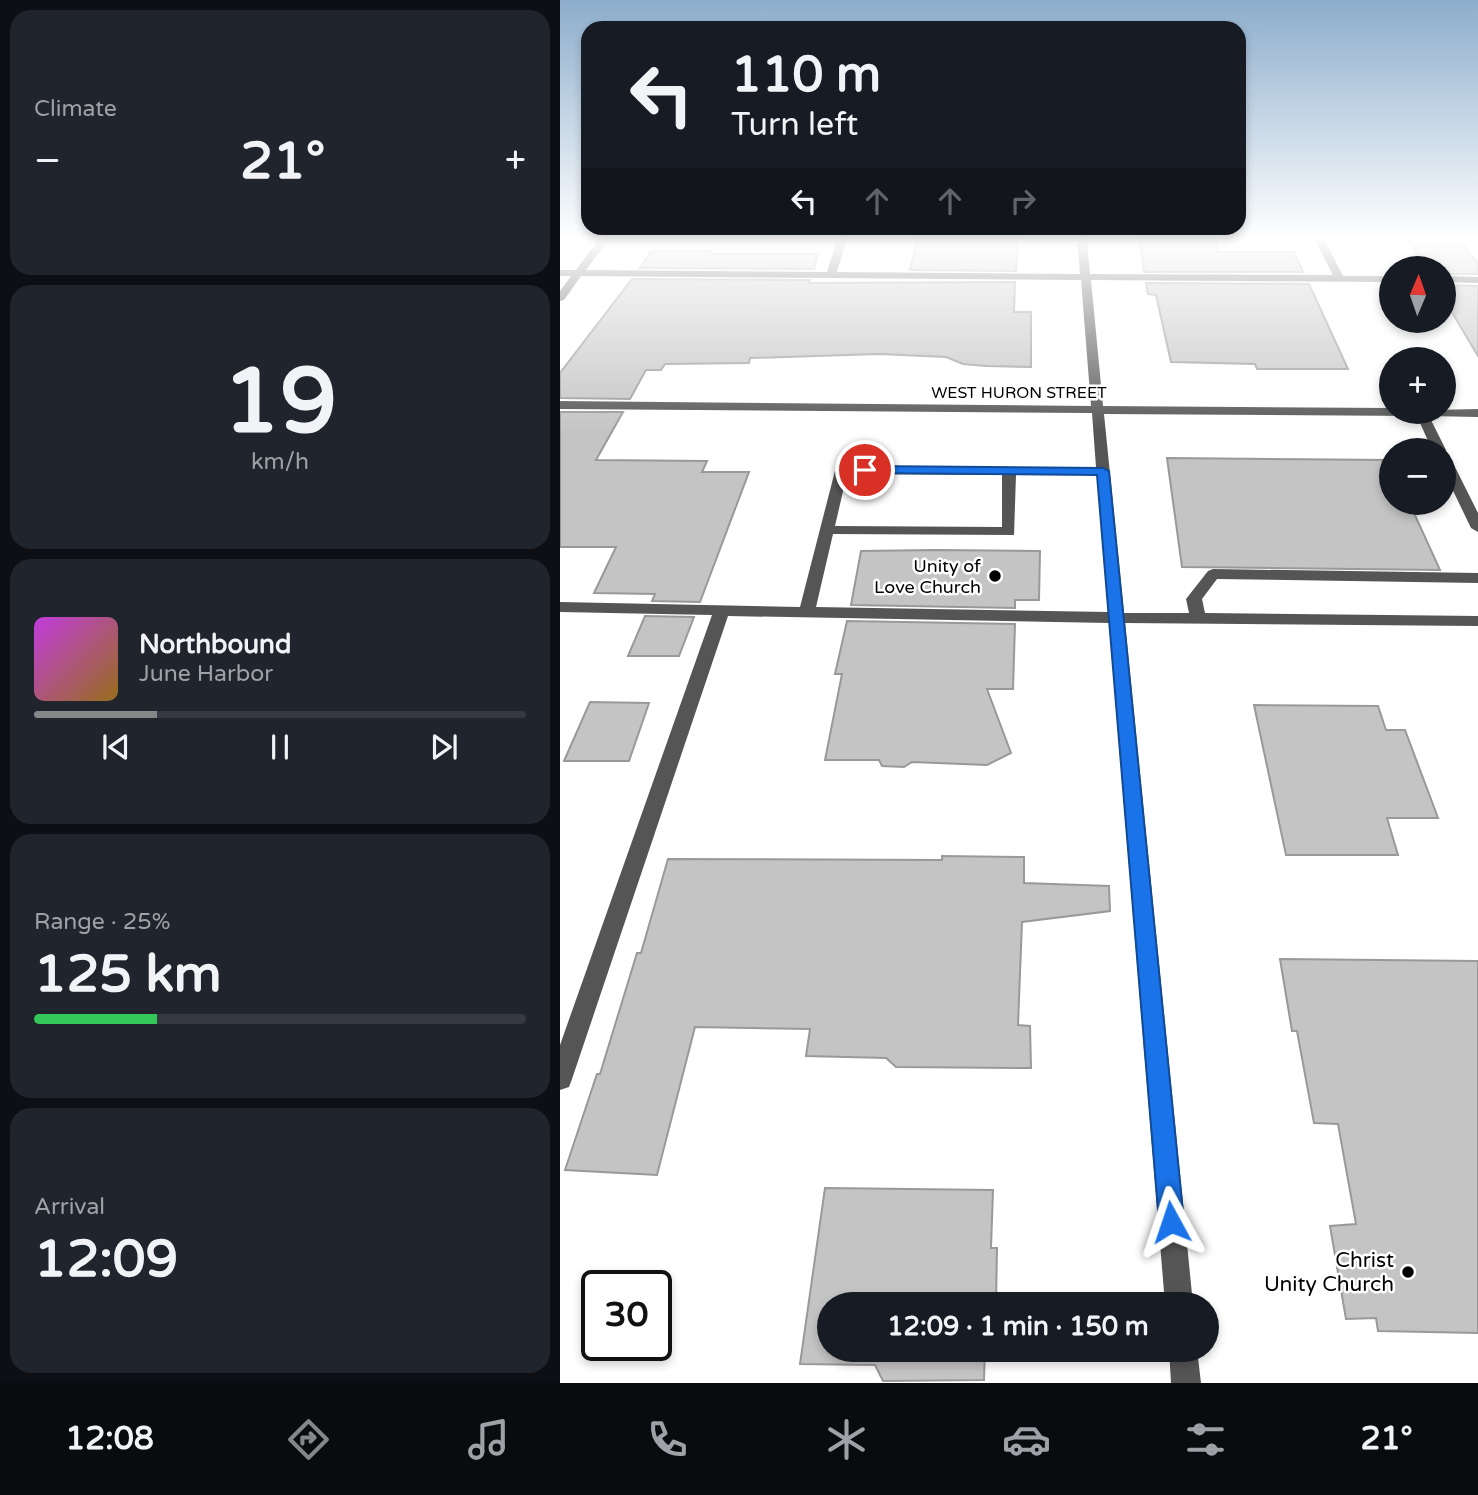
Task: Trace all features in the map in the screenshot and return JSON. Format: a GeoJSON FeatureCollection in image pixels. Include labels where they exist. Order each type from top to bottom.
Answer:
{"type":"FeatureCollection","features":[{"type":"Feature","properties":{"kind":"street"},"geometry":{"type":"LineString","coordinates":[[1087,304],[1178,1292]]}},
{"type":"Feature","properties":{"kind":"street","name":"WEST HURON STREET"},"geometry":{"type":"LineString","coordinates":[[560,405],[1379,412]]}},
{"type":"Feature","properties":{"kind":"street","name":"WEST HURON STREET"},"geometry":{"type":"LineString","coordinates":[[1456,413],[1478,413]]}},
{"type":"Feature","properties":{"kind":"street"},"geometry":{"type":"LineString","coordinates":[[807,612],[841,470],[1103,471]]}},
{"type":"Feature","properties":{"kind":"street"},"geometry":{"type":"LineString","coordinates":[[827,530],[1009,532],[1009,471]]}},
{"type":"Feature","properties":{"kind":"street"},"geometry":{"type":"LineString","coordinates":[[1456,483],[1478,528]]}},
{"type":"Feature","properties":{"kind":"street"},"geometry":{"type":"LineString","coordinates":[[1198,619],[1194,599],[1213,574],[1478,578]]}},
{"type":"Feature","properties":{"kind":"street"},"geometry":{"type":"LineString","coordinates":[[560,607],[1116,618],[1478,621]]}},
{"type":"Feature","properties":{"kind":"street"},"geometry":{"type":"LineString","coordinates":[[560,1079],[722,610]]}},
{"type":"Feature","properties":{"kind":"street"},"geometry":{"type":"LineString","coordinates":[[1184,1362],[1186,1383]]}},
{"type":"Feature","properties":{"kind":"building"},"geometry":{"type":"Polygon","coordinates":[[[613,304],[1014,304],[1014,312],[1031,312],[1031,367],[986,366],[963,364],[946,357],[880,354],[750,358],[749,363],[665,364],[661,370],[646,370],[630,399],[560,398],[560,373],[613,304]]]}},
{"type":"Feature","properties":{"kind":"building"},"geometry":{"type":"Polygon","coordinates":[[[1158,304],[1318,304],[1348,369],[1257,369],[1255,364],[1171,362],[1158,304]]]}},
{"type":"Feature","properties":{"kind":"building"},"geometry":{"type":"Polygon","coordinates":[[[1456,304],[1478,304],[1478,356],[1456,319],[1456,304]]]}},
{"type":"Feature","properties":{"kind":"building"},"geometry":{"type":"Polygon","coordinates":[[[560,412],[623,412],[596,460],[707,461],[702,472],[749,472],[700,602],[652,601],[655,594],[594,593],[616,547],[560,547],[560,412]]]}},
{"type":"Feature","properties":{"kind":"building"},"geometry":{"type":"Polygon","coordinates":[[[1167,458],[1379,460],[1379,515],[1415,515],[1440,570],[1182,567],[1167,458]]]}},
{"type":"Feature","properties":{"kind":"building"},"geometry":{"type":"Polygon","coordinates":[[[861,551],[1040,551],[1039,600],[1015,600],[1015,608],[851,605],[861,551]]]}},
{"type":"Feature","properties":{"kind":"building"},"geometry":{"type":"Polygon","coordinates":[[[645,616],[694,617],[679,656],[628,656],[645,616]]]}},
{"type":"Feature","properties":{"kind":"building"},"geometry":{"type":"Polygon","coordinates":[[[847,621],[1015,624],[1013,689],[987,689],[1011,753],[987,765],[912,762],[904,767],[882,766],[879,760],[825,760],[842,674],[835,674],[847,621]]]}},
{"type":"Feature","properties":{"kind":"building"},"geometry":{"type":"Polygon","coordinates":[[[590,702],[649,703],[629,761],[564,761],[590,702]]]}},
{"type":"Feature","properties":{"kind":"building"},"geometry":{"type":"Polygon","coordinates":[[[1254,705],[1378,706],[1386,730],[1405,730],[1438,818],[1387,818],[1398,855],[1286,855],[1254,705]]]}},
{"type":"Feature","properties":{"kind":"building"},"geometry":{"type":"Polygon","coordinates":[[[942,856],[1024,857],[1024,883],[1109,886],[1110,911],[1022,922],[1018,1025],[1030,1026],[1031,1068],[896,1067],[886,1058],[806,1056],[810,1029],[695,1027],[657,1175],[565,1170],[597,1074],[600,1074],[637,953],[641,953],[668,859],[942,860],[942,856]]]}},
{"type":"Feature","properties":{"kind":"building"},"geometry":{"type":"Polygon","coordinates":[[[1280,959],[1478,961],[1478,1333],[1378,1331],[1376,1318],[1346,1319],[1330,1226],[1356,1224],[1338,1124],[1314,1123],[1297,1031],[1292,1031],[1280,959]]]}},
{"type":"Feature","properties":{"kind":"building"},"geometry":{"type":"Polygon","coordinates":[[[825,1188],[993,1190],[991,1248],[997,1248],[996,1292],[817,1292],[817,1362],[985,1362],[984,1380],[883,1381],[875,1365],[800,1364],[825,1188]]]}},
{"type":"Feature","properties":{"kind":"place","name":"Unity of Love Church"},"geometry":{"type":"Point","coordinates":[995,576]}},
{"type":"Feature","properties":{"kind":"place","name":"Christ Unity Church"},"geometry":{"type":"Point","coordinates":[1408,1272]}},
{"type":"Feature","properties":{"kind":"route"},"geometry":{"type":"LineString","coordinates":[[865,470],[1103,471],[1171,1222]]}}]}
